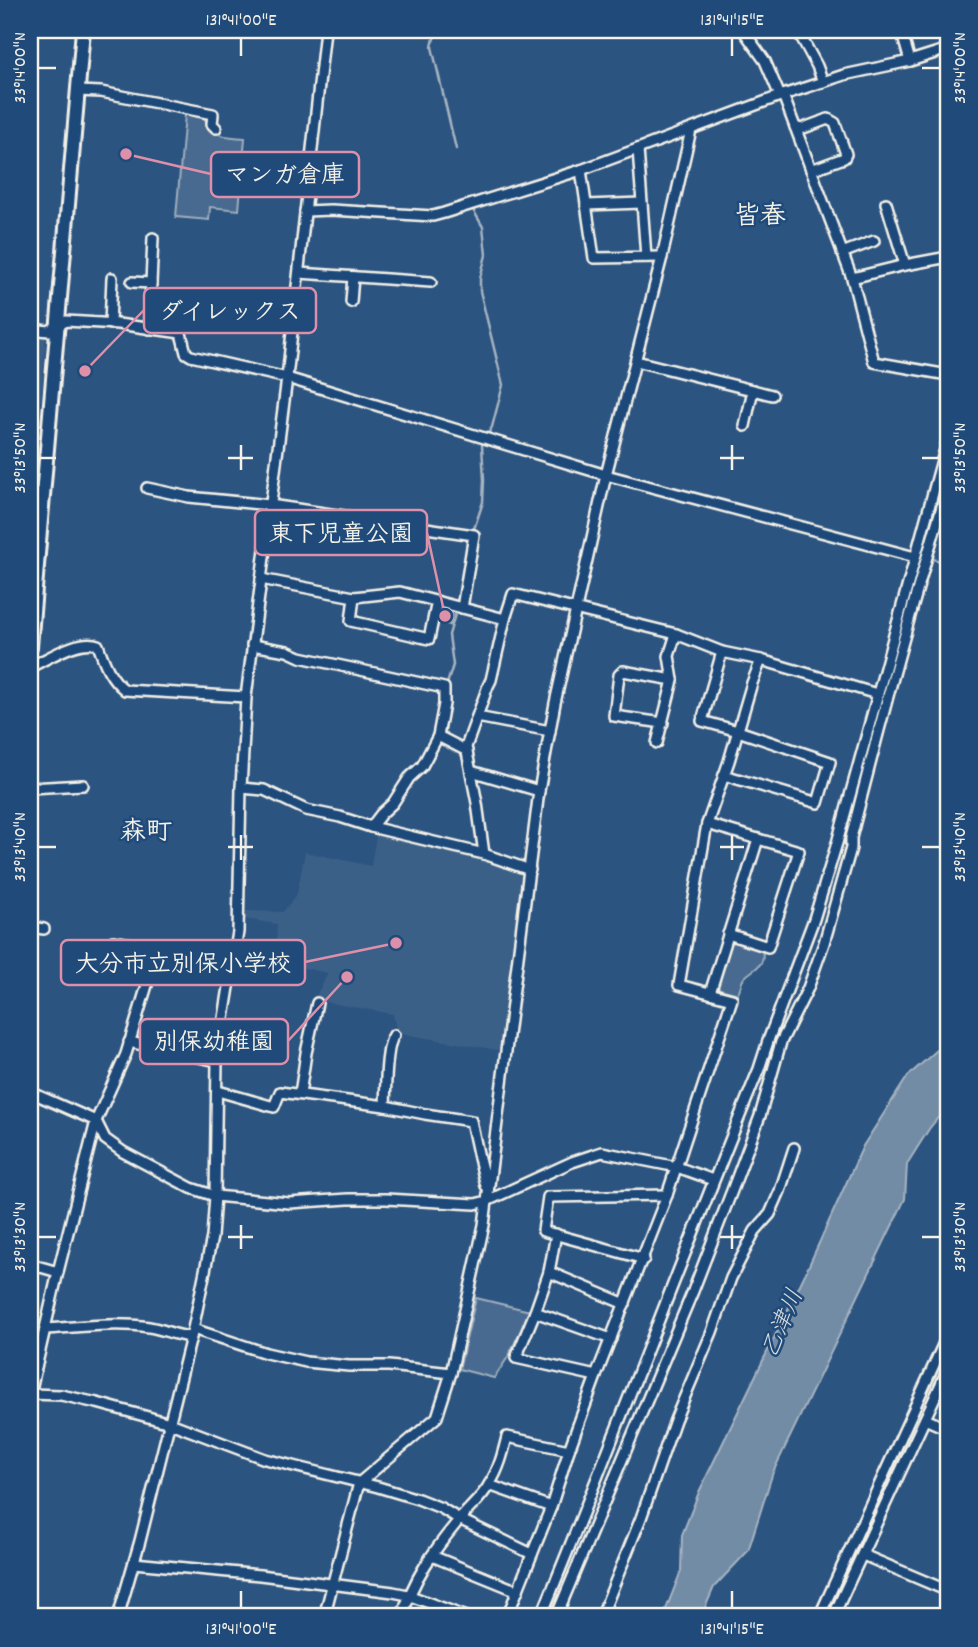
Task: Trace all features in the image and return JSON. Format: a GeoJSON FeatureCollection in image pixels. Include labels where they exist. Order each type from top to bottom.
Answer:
{"type":"FeatureCollection","features":[{"type":"Feature","properties":{"kind":"main road"},"geometry":{"type":"LineString","coordinates":[[30,647],[33,572],[83,30]]}},
{"type":"Feature","properties":{"kind":"street"},"geometry":{"type":"LineString","coordinates":[[118,1617],[170,1423],[212,1237],[218,1061],[238,932],[246,696],[287,378],[325,30]]}},
{"type":"Feature","properties":{"kind":"street"},"geometry":{"type":"LineString","coordinates":[[743,30],[765,61],[795,127],[852,278],[874,362],[948,375]]}},
{"type":"Feature","properties":{"kind":"street"},"geometry":{"type":"LineString","coordinates":[[901,30],[910,61]]}},
{"type":"Feature","properties":{"kind":"street"},"geometry":{"type":"LineString","coordinates":[[799,33],[823,82]]}},
{"type":"Feature","properties":{"kind":"street"},"geometry":{"type":"LineString","coordinates":[[305,211],[433,216],[580,170],[844,75],[910,61],[948,49]]}},
{"type":"Feature","properties":{"kind":"street"},"geometry":{"type":"LineString","coordinates":[[77,91],[101,92],[213,114],[212,124],[216,128]]}},
{"type":"Feature","properties":{"kind":"street"},"geometry":{"type":"LineString","coordinates":[[795,127],[802,129],[828,119],[835,123],[846,154],[844,158],[811,170]]}},
{"type":"Feature","properties":{"kind":"street"},"geometry":{"type":"LineString","coordinates":[[324,1617],[359,1483],[437,1418],[452,1373],[482,1238],[539,791],[550,731],[606,475],[662,257],[691,130]]}},
{"type":"Feature","properties":{"kind":"street"},"geometry":{"type":"LineString","coordinates":[[638,149],[646,257]]}},
{"type":"Feature","properties":{"kind":"street"},"geometry":{"type":"LineString","coordinates":[[580,170],[594,258],[662,257]]}},
{"type":"Feature","properties":{"kind":"street"},"geometry":{"type":"LineString","coordinates":[[586,205],[642,203]]}},
{"type":"Feature","properties":{"kind":"street"},"geometry":{"type":"LineString","coordinates":[[886,204],[905,265]]}},
{"type":"Feature","properties":{"kind":"street"},"geometry":{"type":"LineString","coordinates":[[149,329],[153,238]]}},
{"type":"Feature","properties":{"kind":"street"},"geometry":{"type":"LineString","coordinates":[[842,253],[874,241]]}},
{"type":"Feature","properties":{"kind":"street"},"geometry":{"type":"LineString","coordinates":[[852,278],[948,257]]}},
{"type":"Feature","properties":{"kind":"street"},"geometry":{"type":"LineString","coordinates":[[299,273],[432,282]]}},
{"type":"Feature","properties":{"kind":"street"},"geometry":{"type":"LineString","coordinates":[[351,302],[353,277]]}},
{"type":"Feature","properties":{"kind":"street"},"geometry":{"type":"LineString","coordinates":[[110,324],[113,278]]}},
{"type":"Feature","properties":{"kind":"street"},"geometry":{"type":"LineString","coordinates":[[132,282],[151,283]]}},
{"type":"Feature","properties":{"kind":"street"},"geometry":{"type":"LineString","coordinates":[[30,328],[48,331],[64,321],[181,333],[186,353],[191,356],[287,378],[606,475],[915,557]]}},
{"type":"Feature","properties":{"kind":"street"},"geometry":{"type":"LineString","coordinates":[[636,360],[772,395]]}},
{"type":"Feature","properties":{"kind":"street"},"geometry":{"type":"LineString","coordinates":[[745,426],[753,390]]}},
{"type":"Feature","properties":{"kind":"street"},"geometry":{"type":"LineString","coordinates":[[541,1617],[759,1069],[814,919],[859,769],[877,694],[946,455],[948,438]]}},
{"type":"Feature","properties":{"kind":"street"},"geometry":{"type":"LineString","coordinates":[[556,1617],[693,1291],[760,1116],[781,1042],[808,988],[824,943],[887,696],[948,487]]}},
{"type":"Feature","properties":{"kind":"street"},"geometry":{"type":"LineString","coordinates":[[147,488],[189,497],[270,505],[474,535],[462,608]]}},
{"type":"Feature","properties":{"kind":"street"},"geometry":{"type":"LineString","coordinates":[[261,579],[354,597],[400,592],[505,619]]}},
{"type":"Feature","properties":{"kind":"street"},"geometry":{"type":"LineString","coordinates":[[484,854],[466,747],[491,680],[513,594],[676,634],[722,652],[761,660],[877,694]]}},
{"type":"Feature","properties":{"kind":"street"},"geometry":{"type":"LineString","coordinates":[[354,597],[351,621],[429,639],[437,601]]}},
{"type":"Feature","properties":{"kind":"street"},"geometry":{"type":"LineString","coordinates":[[657,743],[673,680],[669,656],[676,634]]}},
{"type":"Feature","properties":{"kind":"street"},"geometry":{"type":"LineString","coordinates":[[30,667],[75,646],[94,643],[99,645],[104,662],[116,684],[125,690],[246,696]]}},
{"type":"Feature","properties":{"kind":"street"},"geometry":{"type":"LineString","coordinates":[[252,645],[443,688],[438,736],[422,766],[371,827]]}},
{"type":"Feature","properties":{"kind":"street"},"geometry":{"type":"LineString","coordinates":[[722,652],[702,721],[830,762],[818,803],[724,775]]}},
{"type":"Feature","properties":{"kind":"street"},"geometry":{"type":"LineString","coordinates":[[507,1617],[551,1507],[596,1376],[667,1195],[732,999],[679,985],[707,824],[761,660]]}},
{"type":"Feature","properties":{"kind":"street"},"geometry":{"type":"LineString","coordinates":[[663,723],[614,716],[619,675],[623,671],[673,680]]}},
{"type":"Feature","properties":{"kind":"street"},"geometry":{"type":"LineString","coordinates":[[477,716],[550,731]]}},
{"type":"Feature","properties":{"kind":"street"},"geometry":{"type":"LineString","coordinates":[[438,736],[467,751]]}},
{"type":"Feature","properties":{"kind":"street"},"geometry":{"type":"LineString","coordinates":[[471,771],[539,791]]}},
{"type":"Feature","properties":{"kind":"street"},"geometry":{"type":"LineString","coordinates":[[30,788],[83,785]]}},
{"type":"Feature","properties":{"kind":"street"},"geometry":{"type":"LineString","coordinates":[[241,789],[264,790],[306,810],[484,854],[530,870]]}},
{"type":"Feature","properties":{"kind":"street"},"geometry":{"type":"LineString","coordinates":[[707,824],[799,851],[768,947],[728,934]]}},
{"type":"Feature","properties":{"kind":"street"},"geometry":{"type":"LineString","coordinates":[[710,993],[758,839]]}},
{"type":"Feature","properties":{"kind":"street"},"geometry":{"type":"LineString","coordinates":[[30,927],[44,929]]}},
{"type":"Feature","properties":{"kind":"street"},"geometry":{"type":"LineString","coordinates":[[113,941],[143,946],[148,982],[130,1042],[96,1121],[30,1394],[61,1395],[170,1423],[265,1459],[418,1499],[532,1554]]}},
{"type":"Feature","properties":{"kind":"street"},"geometry":{"type":"LineString","coordinates":[[300,1094],[317,1003]]}},
{"type":"Feature","properties":{"kind":"street"},"geometry":{"type":"LineString","coordinates":[[385,1106],[388,1048],[394,1035]]}},
{"type":"Feature","properties":{"kind":"street"},"geometry":{"type":"LineString","coordinates":[[130,1042],[218,1061]]}},
{"type":"Feature","properties":{"kind":"street"},"geometry":{"type":"LineString","coordinates":[[218,1091],[274,1107],[280,1092],[471,1121],[487,1196]]}},
{"type":"Feature","properties":{"kind":"street"},"geometry":{"type":"LineString","coordinates":[[30,1092],[96,1121],[105,1139],[123,1153],[191,1188],[215,1196],[289,1203],[400,1199],[475,1204],[487,1196],[572,1162],[603,1153],[677,1167],[713,1180]]}},
{"type":"Feature","properties":{"kind":"street"},"geometry":{"type":"LineString","coordinates":[[601,1617],[731,1278],[755,1231],[774,1206],[794,1148]]}},
{"type":"Feature","properties":{"kind":"street"},"geometry":{"type":"LineString","coordinates":[[643,1259],[543,1231],[548,1197],[667,1195]]}},
{"type":"Feature","properties":{"kind":"street"},"geometry":{"type":"LineString","coordinates":[[556,1234],[549,1272],[516,1358],[596,1376]]}},
{"type":"Feature","properties":{"kind":"street"},"geometry":{"type":"LineString","coordinates":[[30,1264],[58,1272]]}},
{"type":"Feature","properties":{"kind":"street"},"geometry":{"type":"LineString","coordinates":[[549,1272],[625,1304]]}},
{"type":"Feature","properties":{"kind":"street"},"geometry":{"type":"LineString","coordinates":[[535,1312],[611,1339]]}},
{"type":"Feature","properties":{"kind":"street"},"geometry":{"type":"LineString","coordinates":[[45,1329],[150,1327],[181,1337],[192,1333],[306,1362],[452,1373]]}},
{"type":"Feature","properties":{"kind":"street"},"geometry":{"type":"LineString","coordinates":[[819,1617],[948,1334]]}},
{"type":"Feature","properties":{"kind":"street"},"geometry":{"type":"LineString","coordinates":[[834,1617],[948,1369]]}},
{"type":"Feature","properties":{"kind":"street"},"geometry":{"type":"LineString","coordinates":[[925,1419],[948,1429]]}},
{"type":"Feature","properties":{"kind":"street"},"geometry":{"type":"LineString","coordinates":[[402,1617],[408,1595],[432,1556],[459,1519],[489,1485],[501,1459],[507,1437],[569,1450]]}},
{"type":"Feature","properties":{"kind":"street"},"geometry":{"type":"LineString","coordinates":[[489,1485],[551,1507]]}},
{"type":"Feature","properties":{"kind":"street"},"geometry":{"type":"LineString","coordinates":[[863,1555],[948,1591]]}},
{"type":"Feature","properties":{"kind":"street"},"geometry":{"type":"LineString","coordinates":[[432,1556],[518,1591]]}},
{"type":"Feature","properties":{"kind":"street"},"geometry":{"type":"LineString","coordinates":[[134,1563],[260,1575],[408,1595],[467,1617]]}},
{"type":"Feature","properties":{"kind":"shaded area"},"geometry":{"type":"Polygon","coordinates":[[[185,114],[203,116],[211,128],[220,134],[245,138],[239,210],[210,207],[209,220],[176,217],[185,114]]]}},
{"type":"Feature","properties":{"kind":"shaded area"},"geometry":{"type":"Polygon","coordinates":[[[30,334],[46,336],[36,458],[30,458],[30,334]]]}},
{"type":"Feature","properties":{"kind":"shaded area"},"geometry":{"type":"Polygon","coordinates":[[[443,608],[453,610],[450,625],[437,622],[443,608]]]}},
{"type":"Feature","properties":{"kind":"shaded area"},"geometry":{"type":"Polygon","coordinates":[[[377,830],[491,858],[523,870],[526,875],[503,1049],[397,1033],[393,1014],[314,1000],[328,973],[275,962],[277,924],[244,919],[244,911],[283,912],[297,894],[305,852],[371,866],[377,830]]]}},
{"type":"Feature","properties":{"kind":"shaded area"},"geometry":{"type":"Polygon","coordinates":[[[734,941],[762,949],[763,955],[759,966],[744,979],[738,994],[720,989],[716,985],[729,944],[734,941]]]}},
{"type":"Feature","properties":{"kind":"shaded area"},"geometry":{"type":"Polygon","coordinates":[[[476,1298],[530,1311],[508,1357],[494,1378],[459,1369],[476,1298]]]}},
{"type":"Feature","properties":{"kind":"water","name":"乙津川"},"geometry":{"type":"Polygon","coordinates":[[[948,1038],[948,1105],[907,1164],[905,1199],[773,1472],[748,1551],[714,1587],[701,1617],[663,1617],[681,1571],[682,1535],[699,1492],[806,1272],[863,1146],[908,1076],[948,1038]]]}},
{"type":"Feature","properties":{"kind":"waterway"},"geometry":{"type":"LineString","coordinates":[[439,30],[432,47],[456,149]]}},
{"type":"Feature","properties":{"kind":"waterway"},"geometry":{"type":"LineString","coordinates":[[472,208],[483,227],[486,255],[480,278],[480,291],[503,385],[492,427],[482,445],[483,502],[474,529]]}},
{"type":"Feature","properties":{"kind":"waterway"},"geometry":{"type":"LineString","coordinates":[[929,558],[948,563]]}},
{"type":"Feature","properties":{"kind":"waterway"},"geometry":{"type":"LineString","coordinates":[[447,684],[453,665],[449,635],[456,611]]}},
{"type":"Feature","properties":{"kind":"place","name":"マンガ倉庫"},"geometry":{"type":"Point","coordinates":[126,154]}},
{"type":"Feature","properties":{"kind":"place","name":"ダイレックス"},"geometry":{"type":"Point","coordinates":[85,371]}},
{"type":"Feature","properties":{"kind":"place","name":"東下児童公園"},"geometry":{"type":"Point","coordinates":[445,616]}},
{"type":"Feature","properties":{"kind":"place","name":"大分市立別保小学校"},"geometry":{"type":"Point","coordinates":[396,943]}},
{"type":"Feature","properties":{"kind":"place","name":"別保幼稚園"},"geometry":{"type":"Point","coordinates":[347,977]}},
{"type":"Feature","properties":{"kind":"district","name":"皆春"},"geometry":{"type":"Point","coordinates":[760,217]}},
{"type":"Feature","properties":{"kind":"district","name":"森町"},"geometry":{"type":"Point","coordinates":[146,833]}}]}
